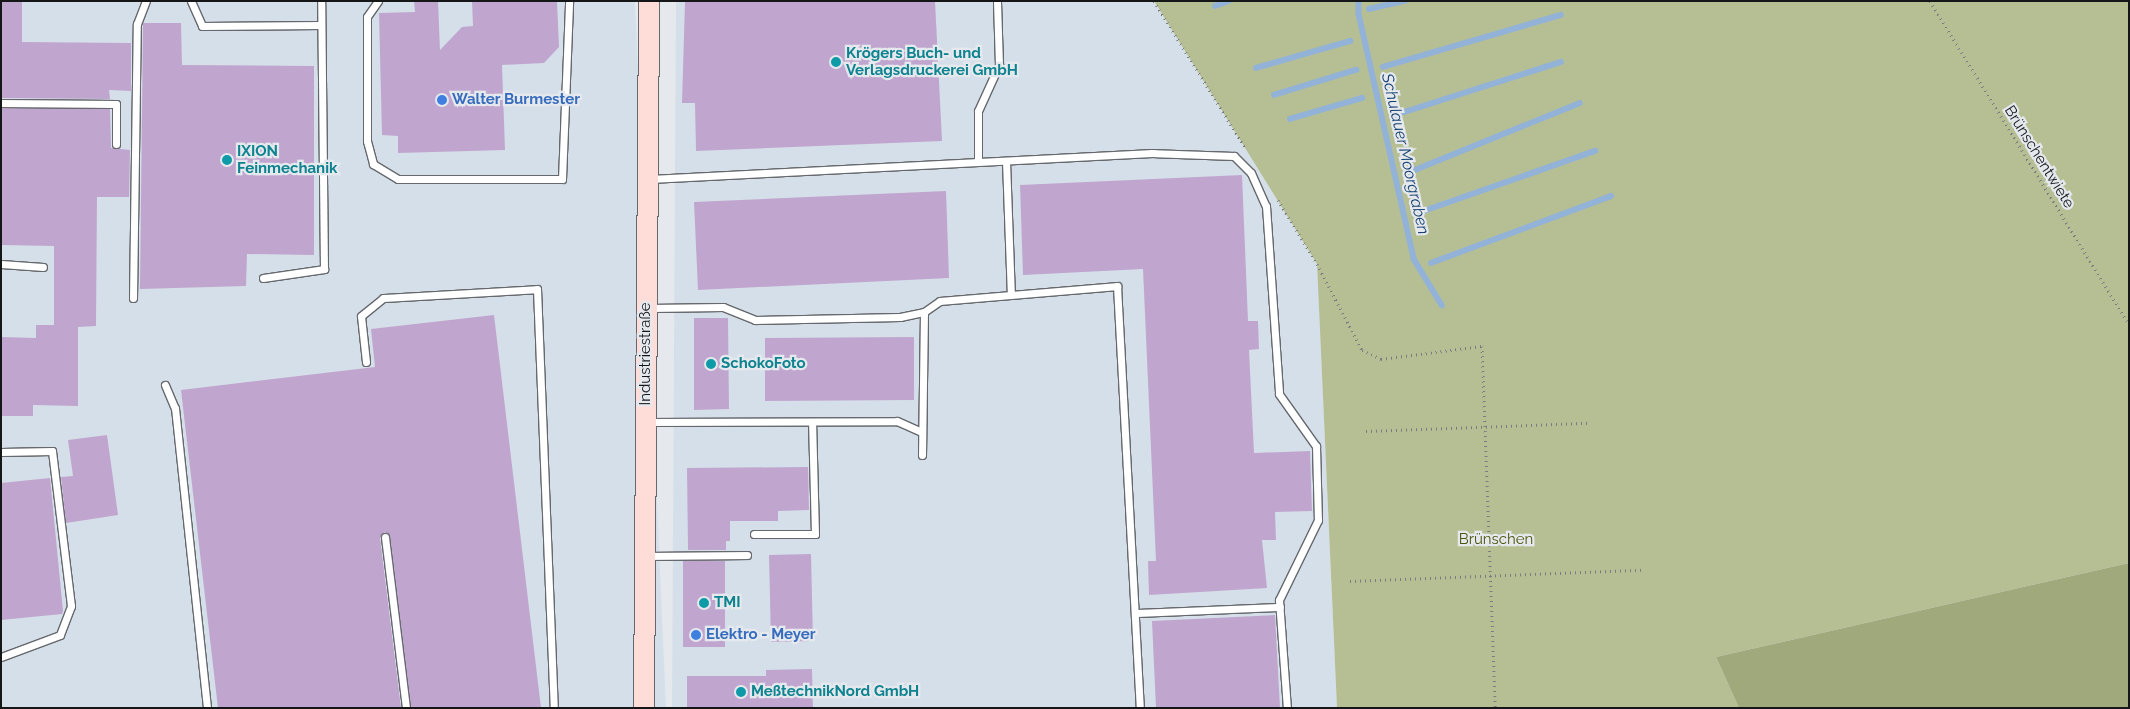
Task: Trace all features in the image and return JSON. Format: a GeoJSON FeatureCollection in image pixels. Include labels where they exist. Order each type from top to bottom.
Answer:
{"type":"FeatureCollection","features":[{"type":"Feature","properties":{"kind":"street","name":"Industriestraße"},"geometry":{"type":"LineString","coordinates":[[644,708],[649,1]]}},
{"type":"Feature","properties":{"kind":"lane"},"geometry":{"type":"LineString","coordinates":[[133,298],[137,24],[146,1]]}},
{"type":"Feature","properties":{"kind":"lane"},"geometry":{"type":"LineString","coordinates":[[192,1],[202,26],[321,25]]}},
{"type":"Feature","properties":{"kind":"lane"},"geometry":{"type":"LineString","coordinates":[[263,278],[324,269],[321,1]]}},
{"type":"Feature","properties":{"kind":"lane"},"geometry":{"type":"LineString","coordinates":[[378,1],[367,17],[367,141],[373,164],[398,179],[562,179],[569,1]]}},
{"type":"Feature","properties":{"kind":"lane"},"geometry":{"type":"LineString","coordinates":[[978,162],[978,111],[999,66],[997,1]]}},
{"type":"Feature","properties":{"kind":"lane"},"geometry":{"type":"LineString","coordinates":[[1,103],[116,104],[116,144]]}},
{"type":"Feature","properties":{"kind":"lane"},"geometry":{"type":"LineString","coordinates":[[647,179],[1152,153],[1224,153],[1234,156],[1251,172],[1266,206],[1280,394],[1316,446],[1318,520],[1279,600],[1287,708]]}},
{"type":"Feature","properties":{"kind":"lane"},"geometry":{"type":"LineString","coordinates":[[1006,160],[1011,295]]}},
{"type":"Feature","properties":{"kind":"lane"},"geometry":{"type":"LineString","coordinates":[[1,264],[43,267]]}},
{"type":"Feature","properties":{"kind":"lane"},"geometry":{"type":"LineString","coordinates":[[646,308],[723,307],[756,320],[900,317],[924,312],[940,301],[1118,286],[1140,708]]}},
{"type":"Feature","properties":{"kind":"lane"},"geometry":{"type":"LineString","coordinates":[[366,362],[361,316],[382,298],[537,289],[554,708]]}},
{"type":"Feature","properties":{"kind":"lane"},"geometry":{"type":"LineString","coordinates":[[922,455],[924,312]]}},
{"type":"Feature","properties":{"kind":"lane"},"geometry":{"type":"LineString","coordinates":[[165,385],[175,408],[207,708]]}},
{"type":"Feature","properties":{"kind":"lane"},"geometry":{"type":"LineString","coordinates":[[646,422],[897,421],[922,432]]}},
{"type":"Feature","properties":{"kind":"lane"},"geometry":{"type":"LineString","coordinates":[[754,534],[815,534],[812,422]]}},
{"type":"Feature","properties":{"kind":"lane"},"geometry":{"type":"LineString","coordinates":[[1,452],[52,451],[71,606],[60,635],[1,657]]}},
{"type":"Feature","properties":{"kind":"lane"},"geometry":{"type":"LineString","coordinates":[[385,537],[406,708]]}},
{"type":"Feature","properties":{"kind":"lane"},"geometry":{"type":"LineString","coordinates":[[645,556],[747,555]]}},
{"type":"Feature","properties":{"kind":"lane"},"geometry":{"type":"LineString","coordinates":[[1135,613],[1280,607]]}},
{"type":"Feature","properties":{"kind":"path","name":"Brünschentwiete"},"geometry":{"type":"LineString","coordinates":[[1930,1],[2129,324]]}},
{"type":"Feature","properties":{"kind":"path"},"geometry":{"type":"LineString","coordinates":[[1381,359],[1482,346],[1495,708]]}},
{"type":"Feature","properties":{"kind":"path"},"geometry":{"type":"LineString","coordinates":[[1366,432],[1484,425],[1590,423]]}},
{"type":"Feature","properties":{"kind":"path"},"geometry":{"type":"LineString","coordinates":[[1350,581],[1643,570]]}},
{"type":"Feature","properties":{"kind":"shaded area"},"geometry":{"type":"Polygon","coordinates":[[[1,1],[635,1],[666,708],[1,708],[1,1]]]}},
{"type":"Feature","properties":{"kind":"shaded area"},"geometry":{"type":"Polygon","coordinates":[[[676,1],[1154,1],[1317,264],[1337,708],[672,708],[676,1]]]}},
{"type":"Feature","properties":{"kind":"green space","name":"Brünschen"},"geometry":{"type":"Polygon","coordinates":[[[1154,1],[2129,1],[2129,563],[1716,657],[1739,708],[1337,708],[1317,264],[1154,1]]]}},
{"type":"Feature","properties":{"kind":"green space"},"geometry":{"type":"Polygon","coordinates":[[[2129,563],[2129,708],[1739,708],[1716,657],[2129,563]]]}},
{"type":"Feature","properties":{"kind":"building"},"geometry":{"type":"Polygon","coordinates":[[[1,1],[22,1],[22,42],[131,43],[131,91],[109,90],[110,99],[1,98],[1,1]]]}},
{"type":"Feature","properties":{"kind":"building","name":"Walter Burmester"},"geometry":{"type":"Polygon","coordinates":[[[414,1],[438,1],[440,50],[462,27],[473,26],[472,1],[557,1],[559,47],[544,63],[502,65],[505,150],[398,153],[398,136],[382,135],[379,13],[415,12],[414,1]]]}},
{"type":"Feature","properties":{"kind":"building","name":"Krögers Buch- und Verlagsdruckerei GmbH"},"geometry":{"type":"Polygon","coordinates":[[[685,1],[935,1],[942,141],[696,151],[695,103],[682,103],[685,1]]]}},
{"type":"Feature","properties":{"kind":"building","name":"IXION Feinmechanik"},"geometry":{"type":"Polygon","coordinates":[[[143,23],[181,23],[182,65],[314,66],[314,255],[247,254],[246,286],[140,289],[143,23]]]}},
{"type":"Feature","properties":{"kind":"building"},"geometry":{"type":"Polygon","coordinates":[[[1,108],[110,109],[111,148],[130,150],[129,197],[97,197],[96,326],[78,327],[78,406],[33,405],[33,416],[1,416],[1,337],[36,338],[36,325],[54,325],[54,246],[1,245],[1,108]]]}},
{"type":"Feature","properties":{"kind":"building"},"geometry":{"type":"Polygon","coordinates":[[[1242,175],[1248,321],[1258,321],[1259,349],[1249,350],[1254,453],[1310,451],[1312,511],[1275,512],[1276,540],[1262,540],[1267,588],[1149,595],[1148,561],[1156,561],[1143,269],[1023,275],[1020,185],[1242,175]]]}},
{"type":"Feature","properties":{"kind":"building"},"geometry":{"type":"Polygon","coordinates":[[[946,191],[949,278],[698,290],[694,202],[946,191]]]}},
{"type":"Feature","properties":{"kind":"building"},"geometry":{"type":"Polygon","coordinates":[[[494,315],[541,708],[411,708],[390,536],[385,532],[380,538],[401,708],[218,708],[181,390],[375,367],[371,329],[494,315]]]}},
{"type":"Feature","properties":{"kind":"building","name":"SchokoFoto"},"geometry":{"type":"Polygon","coordinates":[[[694,318],[728,318],[729,409],[694,410],[694,318]]]}},
{"type":"Feature","properties":{"kind":"building"},"geometry":{"type":"Polygon","coordinates":[[[914,337],[914,400],[765,401],[765,338],[914,337]]]}},
{"type":"Feature","properties":{"kind":"building"},"geometry":{"type":"Polygon","coordinates":[[[107,435],[118,515],[66,523],[61,477],[73,476],[68,440],[107,435]]]}},
{"type":"Feature","properties":{"kind":"building"},"geometry":{"type":"Polygon","coordinates":[[[808,467],[809,510],[778,511],[778,521],[730,521],[730,541],[726,541],[726,550],[688,550],[687,468],[808,467]]]}},
{"type":"Feature","properties":{"kind":"building"},"geometry":{"type":"Polygon","coordinates":[[[50,478],[62,614],[1,620],[1,483],[50,478]]]}},
{"type":"Feature","properties":{"kind":"building"},"geometry":{"type":"Polygon","coordinates":[[[811,554],[813,641],[771,642],[769,555],[811,554]]]}},
{"type":"Feature","properties":{"kind":"building","name":"TMI"},"geometry":{"type":"Polygon","coordinates":[[[683,561],[725,561],[725,647],[683,647],[683,561]]]}},
{"type":"Feature","properties":{"kind":"building"},"geometry":{"type":"Polygon","coordinates":[[[1275,615],[1280,708],[1156,708],[1152,621],[1275,615]]]}},
{"type":"Feature","properties":{"kind":"building"},"geometry":{"type":"Polygon","coordinates":[[[812,669],[813,708],[687,708],[687,676],[766,676],[766,670],[812,669]]]}},
{"type":"Feature","properties":{"kind":"waterway"},"geometry":{"type":"LineString","coordinates":[[1215,6],[1229,1]]}},
{"type":"Feature","properties":{"kind":"waterway","name":"Schulauer Moorgraben"},"geometry":{"type":"LineString","coordinates":[[1359,1],[1359,14],[1414,259],[1442,305]]}},
{"type":"Feature","properties":{"kind":"waterway"},"geometry":{"type":"LineString","coordinates":[[1369,9],[1405,1]]}},
{"type":"Feature","properties":{"kind":"waterway"},"geometry":{"type":"LineString","coordinates":[[1383,67],[1561,15]]}},
{"type":"Feature","properties":{"kind":"waterway"},"geometry":{"type":"LineString","coordinates":[[1256,68],[1350,41]]}},
{"type":"Feature","properties":{"kind":"waterway"},"geometry":{"type":"LineString","coordinates":[[1395,115],[1561,62]]}},
{"type":"Feature","properties":{"kind":"waterway"},"geometry":{"type":"LineString","coordinates":[[1274,95],[1356,70]]}},
{"type":"Feature","properties":{"kind":"waterway"},"geometry":{"type":"LineString","coordinates":[[1290,119],[1362,98]]}},
{"type":"Feature","properties":{"kind":"waterway"},"geometry":{"type":"LineString","coordinates":[[1410,172],[1580,103]]}},
{"type":"Feature","properties":{"kind":"waterway"},"geometry":{"type":"LineString","coordinates":[[1415,214],[1595,151]]}},
{"type":"Feature","properties":{"kind":"waterway"},"geometry":{"type":"LineString","coordinates":[[1431,263],[1611,196]]}},
{"type":"Feature","properties":{"kind":"place","name":"Krögers Buch- und Verlagsdruckerei GmbH"},"geometry":{"type":"Point","coordinates":[836,62]}},
{"type":"Feature","properties":{"kind":"place","name":"Walter Burmester"},"geometry":{"type":"Point","coordinates":[442,100]}},
{"type":"Feature","properties":{"kind":"place","name":"IXION Feinmechanik"},"geometry":{"type":"Point","coordinates":[227,160]}},
{"type":"Feature","properties":{"kind":"place","name":"SchokoFoto"},"geometry":{"type":"Point","coordinates":[711,364]}},
{"type":"Feature","properties":{"kind":"place","name":"TMI"},"geometry":{"type":"Point","coordinates":[704,603]}},
{"type":"Feature","properties":{"kind":"place","name":"Elektro - Meyer"},"geometry":{"type":"Point","coordinates":[696,635]}},
{"type":"Feature","properties":{"kind":"place","name":"MeßtechnikNord GmbH"},"geometry":{"type":"Point","coordinates":[741,692]}}]}
